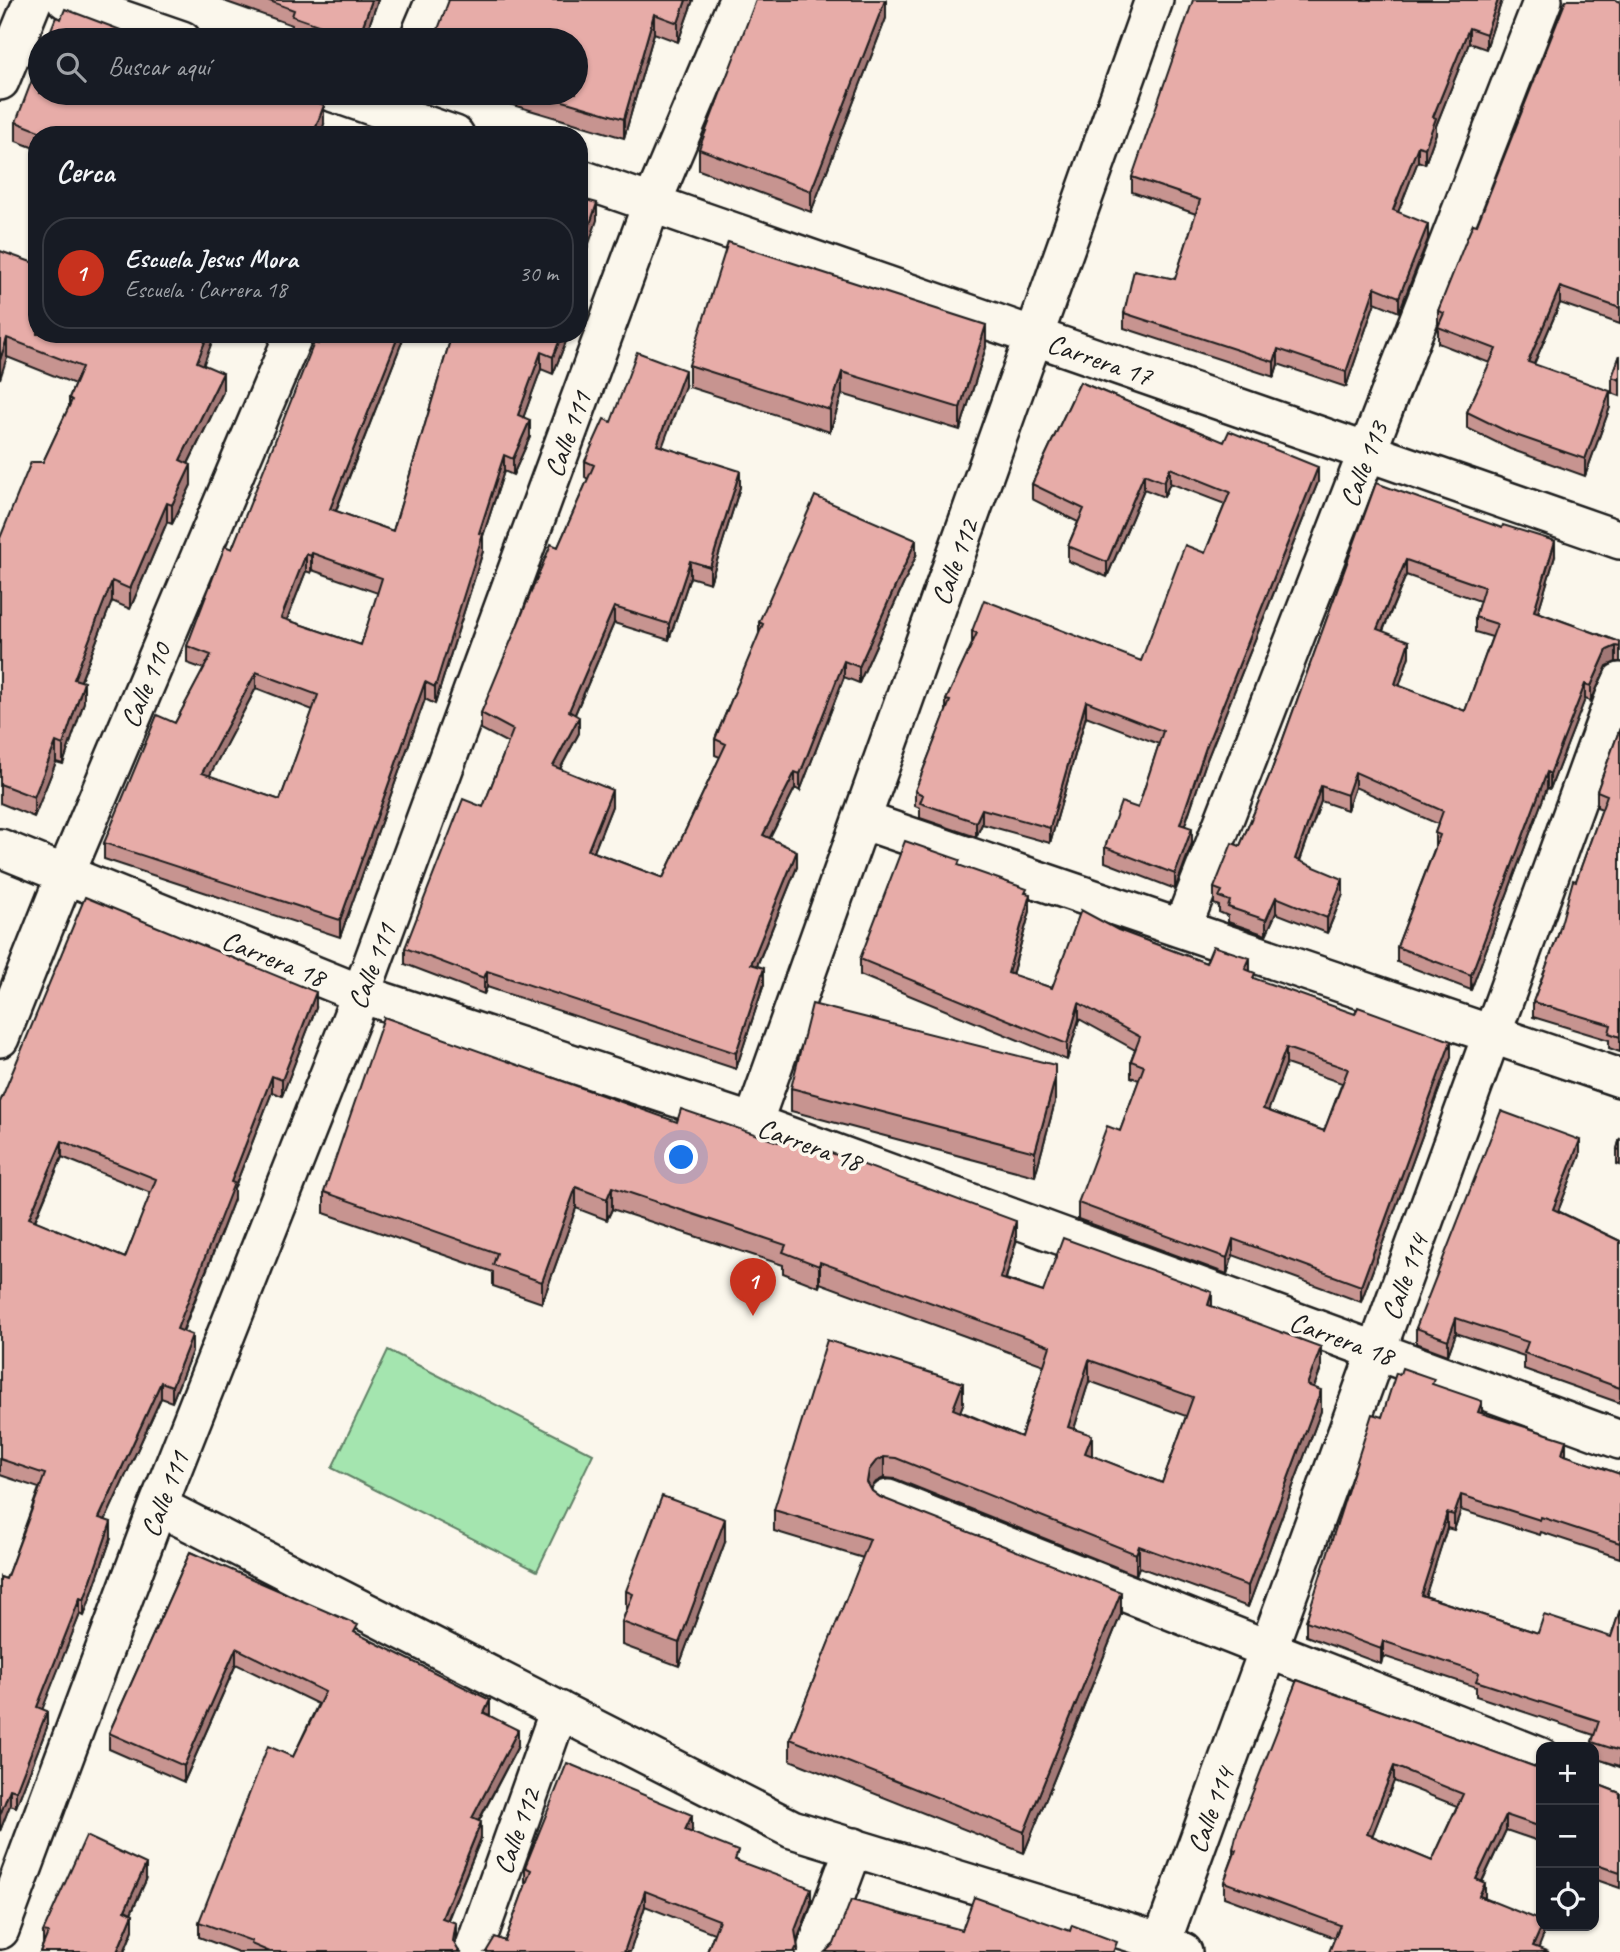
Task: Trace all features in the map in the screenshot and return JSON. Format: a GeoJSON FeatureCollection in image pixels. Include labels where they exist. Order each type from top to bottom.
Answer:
{"type":"FeatureCollection","features":[{"type":"Feature","properties":{"kind":"street"},"geometry":{"type":"LineString","coordinates":[[0,82],[33,0]]}},
{"type":"Feature","properties":{"kind":"street"},"geometry":{"type":"LineString","coordinates":[[66,0],[148,28]]}},
{"type":"Feature","properties":{"kind":"street"},"geometry":{"type":"LineString","coordinates":[[423,28],[435,0]]}},
{"type":"Feature","properties":{"kind":"street","name":"Calle 111"},"geometry":{"type":"LineString","coordinates":[[0,1930],[158,1506],[361,994],[652,203],[738,0]]}},
{"type":"Feature","properties":{"kind":"street","name":"Calle 112"},"geometry":{"type":"LineString","coordinates":[[753,1123],[1154,0]]}},
{"type":"Feature","properties":{"kind":"street","name":"Calle 113"},"geometry":{"type":"LineString","coordinates":[[1182,928],[1543,0]]}},
{"type":"Feature","properties":{"kind":"street"},"geometry":{"type":"LineString","coordinates":[[366,105],[427,126]]}},
{"type":"Feature","properties":{"kind":"street","name":"Carrera 17"},"geometry":{"type":"LineString","coordinates":[[588,181],[1620,540]]}},
{"type":"Feature","properties":{"kind":"street","name":"Calle 110"},"geometry":{"type":"LineString","coordinates":[[0,1038],[66,873],[290,343]]}},
{"type":"Feature","properties":{"kind":"street","name":"Calle 114"},"geometry":{"type":"LineString","coordinates":[[1168,1949],[1268,1650],[1620,682]]}},
{"type":"Feature","properties":{"kind":"street"},"geometry":{"type":"LineString","coordinates":[[862,820],[1620,1078]]}},
{"type":"Feature","properties":{"kind":"street","name":"Carrera 18"},"geometry":{"type":"LineString","coordinates":[[0,848],[361,994],[753,1123],[1620,1440]]}},
{"type":"Feature","properties":{"kind":"street"},"geometry":{"type":"LineString","coordinates":[[888,1499],[1536,1755]]}},
{"type":"Feature","properties":{"kind":"street"},"geometry":{"type":"LineString","coordinates":[[158,1506],[792,1829],[1168,1949]]}},
{"type":"Feature","properties":{"kind":"street","name":"Calle 112"},"geometry":{"type":"LineString","coordinates":[[473,1952],[559,1710]]}},
{"type":"Feature","properties":{"kind":"street"},"geometry":{"type":"LineString","coordinates":[[1599,1780],[1620,1788]]}},
{"type":"Feature","properties":{"kind":"street"},"geometry":{"type":"LineString","coordinates":[[815,1952],[854,1847]]}},
{"type":"Feature","properties":{"kind":"green space"},"geometry":{"type":"Polygon","coordinates":[[[388,1350],[593,1454],[537,1571],[332,1468],[388,1350]]]}},
{"type":"Feature","properties":{"kind":"building"},"geometry":{"type":"Polygon","coordinates":[[[267,0],[372,0],[362,28],[326,28],[292,16],[294,10],[267,0]]]}},
{"type":"Feature","properties":{"kind":"building"},"geometry":{"type":"Polygon","coordinates":[[[449,0],[686,0],[678,23],[654,14],[624,119],[577,105],[588,105],[588,28],[438,28],[449,0]]]}},
{"type":"Feature","properties":{"kind":"building"},"geometry":{"type":"Polygon","coordinates":[[[756,0],[885,0],[811,191],[699,149],[756,0]]]}},
{"type":"Feature","properties":{"kind":"building"},"geometry":{"type":"Polygon","coordinates":[[[1193,0],[1498,0],[1486,34],[1469,28],[1433,117],[1436,118],[1425,148],[1418,146],[1393,210],[1428,224],[1399,297],[1375,287],[1346,372],[1278,349],[1274,362],[1124,313],[1134,270],[1175,279],[1200,200],[1132,177],[1193,0]]]}},
{"type":"Feature","properties":{"kind":"building"},"geometry":{"type":"Polygon","coordinates":[[[1566,0],[1620,2],[1620,308],[1560,287],[1528,362],[1610,391],[1585,459],[1510,433],[1467,412],[1496,349],[1438,327],[1444,313],[1438,311],[1473,224],[1477,225],[1566,0]]]}},
{"type":"Feature","properties":{"kind":"building"},"geometry":{"type":"Polygon","coordinates":[[[65,9],[115,28],[52,28],[56,17],[61,19],[65,9]]]}},
{"type":"Feature","properties":{"kind":"building"},"geometry":{"type":"Polygon","coordinates":[[[28,90],[28,105],[324,105],[316,126],[28,127],[16,122],[28,90]]]}},
{"type":"Feature","properties":{"kind":"building"},"geometry":{"type":"Polygon","coordinates":[[[588,200],[597,203],[588,230],[588,200]]]}},
{"type":"Feature","properties":{"kind":"building"},"geometry":{"type":"Polygon","coordinates":[[[728,242],[986,325],[960,408],[842,372],[830,410],[689,365],[728,242]]]}},
{"type":"Feature","properties":{"kind":"building"},"geometry":{"type":"Polygon","coordinates":[[[0,251],[28,261],[28,343],[204,343],[197,362],[223,373],[180,460],[191,465],[172,505],[167,503],[130,589],[112,581],[74,679],[84,682],[63,745],[56,742],[34,797],[0,784],[0,538],[31,462],[43,462],[72,400],[69,398],[82,367],[7,338],[0,360],[0,251]]]}},
{"type":"Feature","properties":{"kind":"building"},"geometry":{"type":"Polygon","coordinates":[[[314,343],[395,343],[330,509],[393,531],[449,343],[558,343],[553,357],[541,352],[518,415],[530,420],[513,459],[504,455],[479,533],[483,534],[435,687],[425,682],[340,920],[104,843],[157,715],[175,723],[211,655],[187,646],[225,546],[232,549],[314,343]],[[312,553],[311,556],[306,554],[281,618],[361,645],[382,578],[312,553]],[[256,672],[202,773],[280,800],[318,695],[256,672]]]}},
{"type":"Feature","properties":{"kind":"building"},"geometry":{"type":"Polygon","coordinates":[[[637,352],[685,370],[657,445],[740,471],[710,567],[690,561],[669,624],[614,607],[569,711],[579,717],[553,766],[612,790],[588,850],[663,878],[726,744],[715,739],[763,624],[759,622],[815,496],[916,540],[859,667],[844,661],[800,774],[795,772],[763,835],[797,851],[751,964],[764,968],[736,1053],[487,971],[484,978],[405,948],[463,799],[483,807],[513,730],[481,713],[551,544],[558,547],[594,465],[585,461],[604,419],[611,422],[637,352]]]}},
{"type":"Feature","properties":{"kind":"building"},"geometry":{"type":"Polygon","coordinates":[[[1620,355],[1620,380],[1612,377],[1620,355]]]}},
{"type":"Feature","properties":{"kind":"building"},"geometry":{"type":"Polygon","coordinates":[[[1080,382],[1224,442],[1229,431],[1318,467],[1206,747],[1180,824],[1192,828],[1175,874],[1105,847],[1121,802],[1138,808],[1163,731],[1086,701],[1050,828],[982,809],[976,822],[920,803],[923,795],[915,791],[950,701],[946,700],[977,633],[972,631],[984,600],[1141,661],[1185,545],[1205,553],[1230,492],[1170,468],[1164,482],[1144,474],[1107,562],[1068,546],[1084,509],[1032,484],[1080,382]]]}},
{"type":"Feature","properties":{"kind":"building"},"geometry":{"type":"Polygon","coordinates":[[[1376,483],[1502,528],[1503,525],[1555,541],[1534,611],[1620,642],[1620,647],[1607,650],[1591,686],[1585,684],[1550,774],[1547,772],[1471,975],[1397,947],[1440,835],[1435,833],[1443,811],[1355,772],[1347,795],[1321,786],[1295,859],[1343,879],[1327,918],[1276,897],[1266,920],[1228,907],[1230,901],[1219,897],[1222,891],[1214,888],[1232,843],[1240,846],[1271,772],[1376,483]],[[1406,560],[1377,629],[1409,641],[1395,684],[1465,711],[1497,624],[1475,617],[1484,587],[1406,560]]]}},
{"type":"Feature","properties":{"kind":"building"},"geometry":{"type":"Polygon","coordinates":[[[1620,728],[1620,1037],[1609,1033],[1611,1025],[1533,1002],[1558,935],[1573,880],[1576,881],[1607,795],[1597,791],[1620,728]]]}},
{"type":"Feature","properties":{"kind":"building"},"geometry":{"type":"Polygon","coordinates":[[[905,841],[960,860],[958,865],[1027,889],[1025,893],[1030,894],[1008,973],[1052,988],[1081,910],[1118,930],[1206,963],[1213,946],[1250,958],[1245,969],[1255,973],[1253,978],[1355,1014],[1358,1007],[1451,1041],[1361,1286],[1233,1239],[1227,1258],[1078,1203],[1107,1126],[1120,1131],[1144,1066],[1131,1061],[1140,1037],[1079,1003],[1067,1044],[860,959],[905,841]],[[1286,1048],[1263,1109],[1324,1131],[1348,1069],[1286,1048]]]}},
{"type":"Feature","properties":{"kind":"building"},"geometry":{"type":"Polygon","coordinates":[[[85,897],[316,992],[282,1080],[272,1076],[177,1329],[192,1335],[172,1386],[161,1382],[99,1518],[111,1522],[84,1600],[80,1598],[37,1707],[47,1711],[16,1791],[10,1789],[0,1815],[0,1577],[6,1579],[45,1474],[0,1459],[0,1102],[85,897]],[[62,1141],[29,1218],[125,1258],[156,1179],[62,1141]]]}},
{"type":"Feature","properties":{"kind":"building"},"geometry":{"type":"Polygon","coordinates":[[[812,1004],[1055,1065],[1055,1079],[1035,1152],[791,1088],[812,1004]]]}},
{"type":"Feature","properties":{"kind":"building"},"geometry":{"type":"Polygon","coordinates":[[[384,1017],[677,1122],[681,1109],[778,1142],[780,1134],[1016,1221],[1000,1278],[1043,1292],[1063,1238],[1212,1292],[1208,1305],[1321,1347],[1307,1385],[1321,1390],[1248,1586],[1139,1546],[1136,1554],[896,1458],[884,1457],[876,1461],[869,1470],[867,1482],[872,1491],[880,1497],[1121,1592],[1024,1832],[790,1739],[870,1539],[774,1510],[827,1340],[963,1383],[953,1409],[1021,1437],[1050,1346],[820,1262],[819,1266],[783,1252],[786,1245],[612,1187],[607,1199],[576,1187],[542,1282],[493,1265],[497,1253],[324,1192],[384,1017]],[[1089,1360],[1068,1427],[1092,1435],[1085,1453],[1162,1483],[1193,1397],[1089,1360]]]}},
{"type":"Feature","properties":{"kind":"building"},"geometry":{"type":"Polygon","coordinates":[[[1501,1111],[1580,1140],[1553,1209],[1620,1241],[1620,1388],[1524,1353],[1528,1342],[1456,1318],[1448,1340],[1416,1328],[1501,1111]]]}},
{"type":"Feature","properties":{"kind":"building"},"geometry":{"type":"Polygon","coordinates":[[[1402,1368],[1434,1379],[1432,1384],[1482,1401],[1478,1412],[1566,1440],[1562,1454],[1620,1474],[1620,1543],[1461,1495],[1454,1515],[1447,1513],[1421,1595],[1538,1633],[1544,1615],[1611,1637],[1620,1610],[1620,1751],[1599,1742],[1592,1742],[1599,1721],[1476,1681],[1479,1673],[1383,1641],[1381,1649],[1306,1621],[1372,1414],[1382,1417],[1396,1373],[1400,1374],[1402,1368]]]}},
{"type":"Feature","properties":{"kind":"building"},"geometry":{"type":"Polygon","coordinates":[[[662,1496],[725,1519],[679,1643],[622,1622],[633,1594],[626,1591],[662,1496]]]}},
{"type":"Feature","properties":{"kind":"building"},"geometry":{"type":"Polygon","coordinates":[[[190,1552],[358,1625],[354,1632],[490,1700],[484,1713],[518,1730],[472,1818],[481,1822],[442,1918],[456,1923],[453,1941],[460,1952],[270,1952],[251,1944],[252,1941],[199,1922],[268,1746],[293,1757],[325,1692],[236,1648],[184,1766],[109,1733],[190,1552]]]}},
{"type":"Feature","properties":{"kind":"building"},"geometry":{"type":"Polygon","coordinates":[[[1297,1680],[1536,1767],[1536,1825],[1506,1815],[1476,1879],[1485,1883],[1479,1896],[1536,1919],[1536,1931],[1540,1931],[1533,1946],[1549,1952],[1329,1952],[1340,1925],[1224,1882],[1236,1850],[1233,1849],[1237,1832],[1297,1680]],[[1394,1766],[1367,1834],[1432,1861],[1463,1794],[1394,1766]]]}},
{"type":"Feature","properties":{"kind":"building"},"geometry":{"type":"Polygon","coordinates":[[[567,1763],[692,1815],[685,1830],[738,1851],[735,1860],[811,1888],[795,1930],[798,1949],[794,1952],[707,1952],[719,1920],[645,1891],[624,1952],[486,1952],[495,1937],[505,1941],[531,1870],[525,1867],[567,1763]]]}},
{"type":"Feature","properties":{"kind":"building"},"geometry":{"type":"Polygon","coordinates":[[[1599,1785],[1620,1793],[1620,1873],[1599,1866],[1599,1785]]]}},
{"type":"Feature","properties":{"kind":"building"},"geometry":{"type":"Polygon","coordinates":[[[86,1836],[146,1864],[125,1910],[133,1914],[117,1952],[40,1952],[48,1933],[43,1932],[86,1836]]]}},
{"type":"Feature","properties":{"kind":"building"},"geometry":{"type":"Polygon","coordinates":[[[974,1897],[1070,1931],[1072,1925],[1117,1942],[1113,1952],[825,1952],[834,1944],[851,1900],[962,1930],[974,1897]]]}},
{"type":"Feature","properties":{"kind":"place","name":"Escuela Jesus Mora"},"geometry":{"type":"Point","coordinates":[753,1316]}}]}
